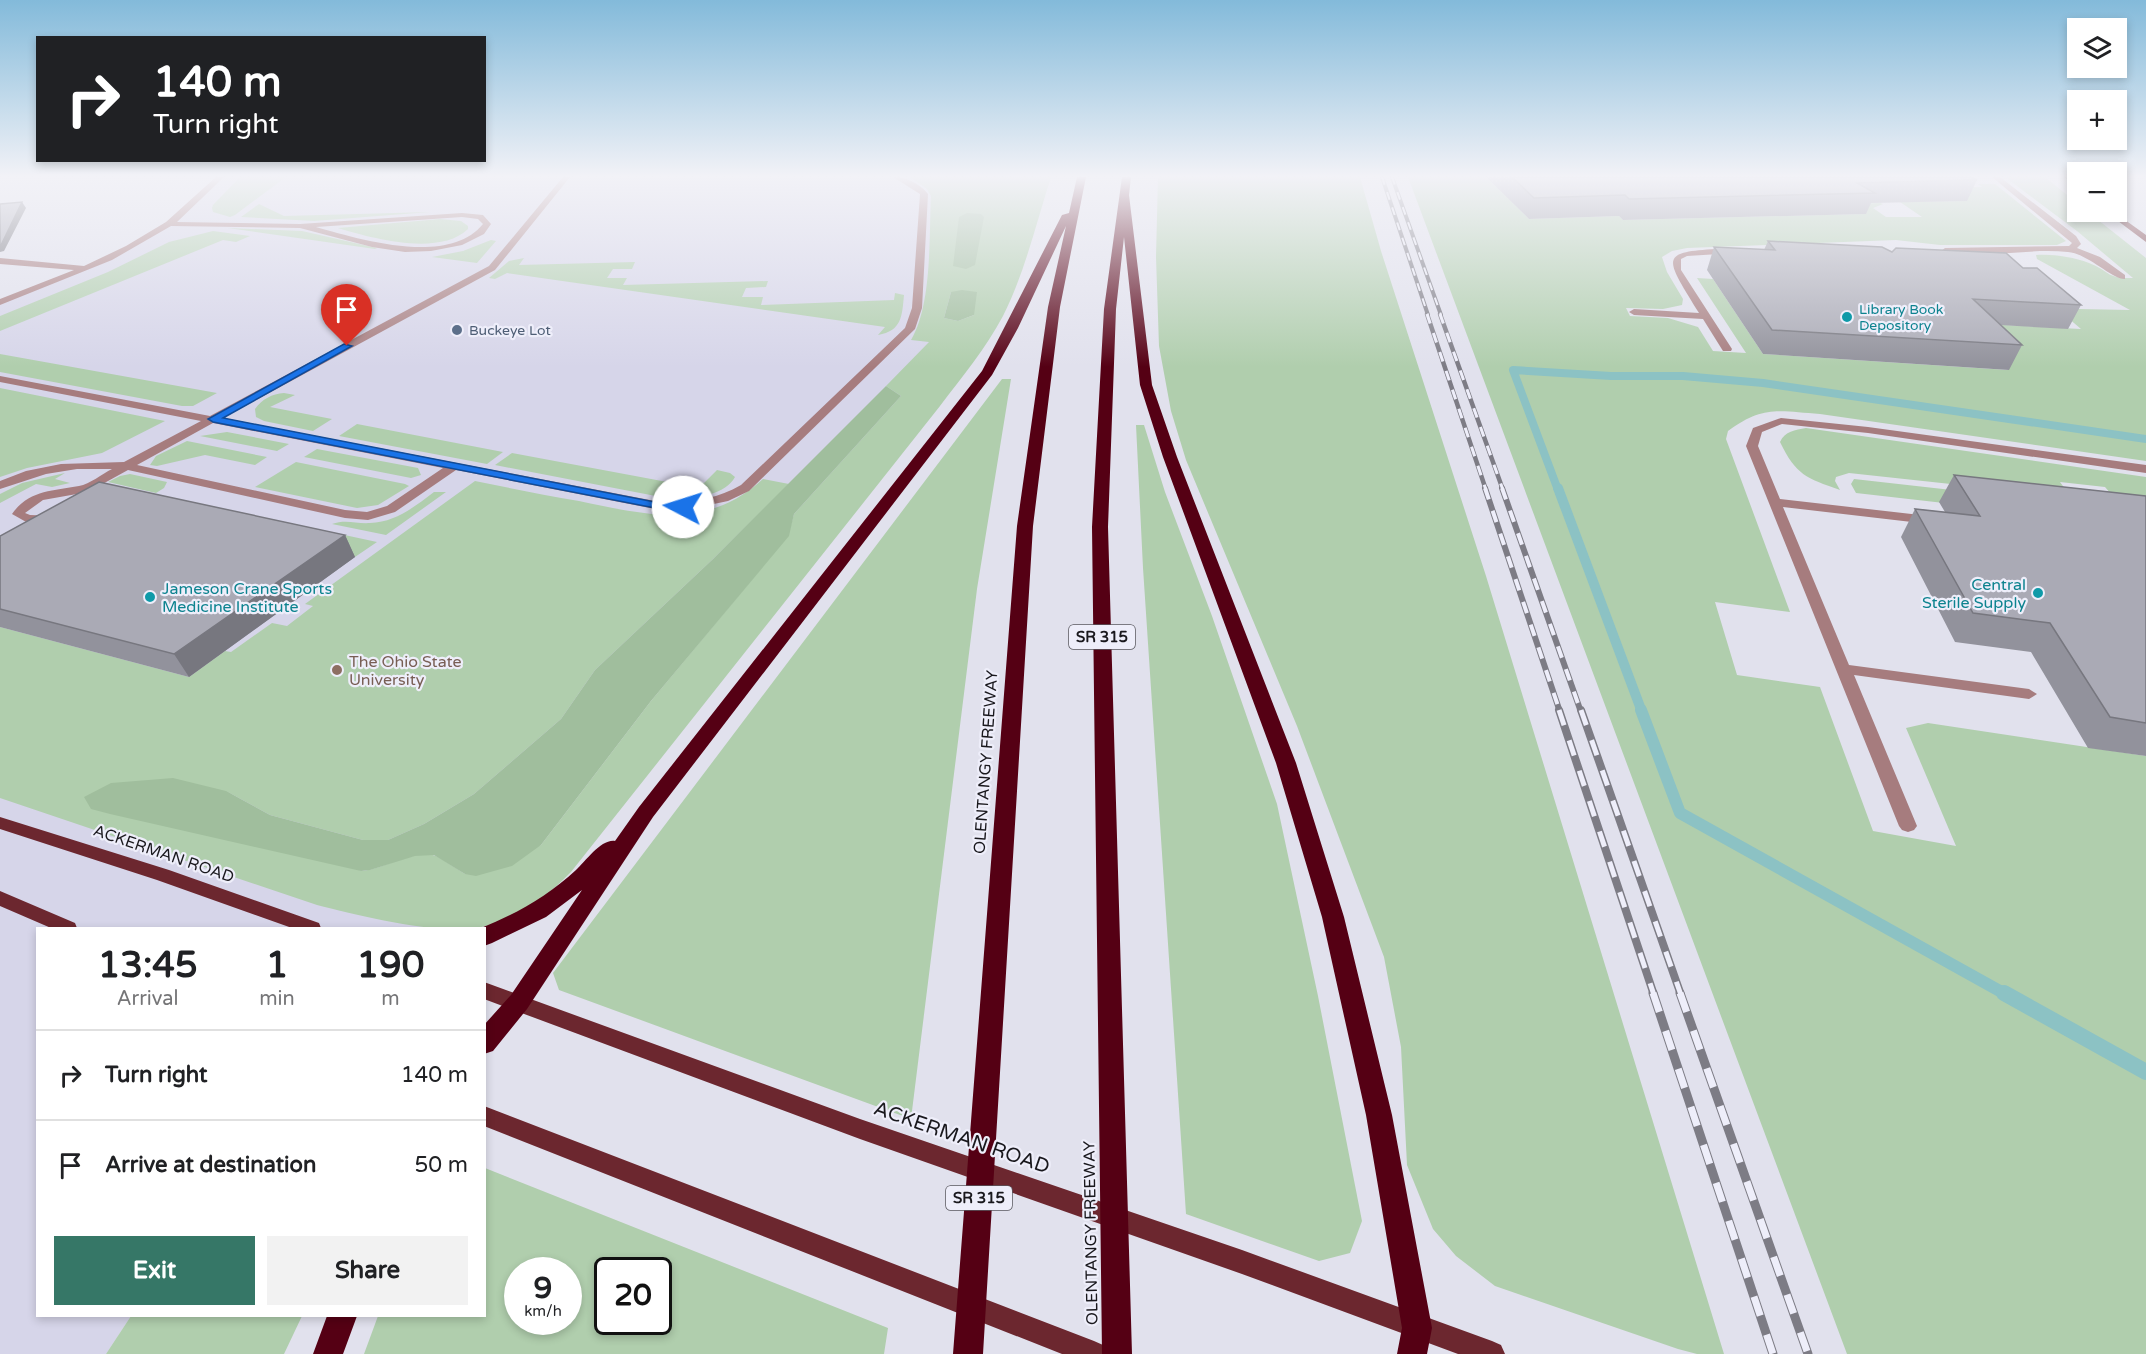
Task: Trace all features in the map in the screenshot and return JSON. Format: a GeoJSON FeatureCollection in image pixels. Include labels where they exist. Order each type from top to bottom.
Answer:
{"type":"FeatureCollection","features":[{"type":"Feature","properties":{"kind":"highway"},"geometry":{"type":"LineString","coordinates":[[486,1041],[519,1002],[646,812],[988,372],[1012,328],[1054,240]]}},
{"type":"Feature","properties":{"kind":"highway","name":"OLENTANGY FREEWAY"},"geometry":{"type":"LineString","coordinates":[[968,1354],[1025,526],[1054,307],[1069,240]]}},
{"type":"Feature","properties":{"kind":"highway","name":"OLENTANGY FREEWAY"},"geometry":{"type":"LineString","coordinates":[[1117,1354],[1100,527],[1110,309],[1118,240]]}},
{"type":"Feature","properties":{"kind":"highway"},"geometry":{"type":"LineString","coordinates":[[1131,240],[1146,385],[1170,457],[1286,763],[1330,907],[1379,1114],[1414,1341]]}},
{"type":"Feature","properties":{"kind":"highway"},"geometry":{"type":"LineString","coordinates":[[486,936],[519,924],[557,899],[591,870],[646,812]]}},
{"type":"Feature","properties":{"kind":"highway"},"geometry":{"type":"LineString","coordinates":[[328,1354],[342,1317]]}},
{"type":"Feature","properties":{"kind":"main road","name":"ACKERMAN ROAD"},"geometry":{"type":"LineString","coordinates":[[0,823],[162,875],[309,927]]}},
{"type":"Feature","properties":{"kind":"main road"},"geometry":{"type":"LineString","coordinates":[[0,898],[66,927]]}},
{"type":"Feature","properties":{"kind":"main road","name":"ACKERMAN ROAD"},"geometry":{"type":"LineString","coordinates":[[486,991],[860,1129],[1242,1262],[1414,1341],[1492,1354]]}},
{"type":"Feature","properties":{"kind":"main road"},"geometry":{"type":"LineString","coordinates":[[486,1117],[1094,1354]]}},
{"type":"Feature","properties":{"kind":"street"},"geometry":{"type":"LineString","coordinates":[[0,302],[85,268],[138,240]]}},
{"type":"Feature","properties":{"kind":"street"},"geometry":{"type":"LineString","coordinates":[[359,240],[396,249],[422,249],[465,240]]}},
{"type":"Feature","properties":{"kind":"street"},"geometry":{"type":"LineString","coordinates":[[60,518],[28,519],[18,514],[25,503],[38,497],[84,489],[492,267],[514,240]]}},
{"type":"Feature","properties":{"kind":"street"},"geometry":{"type":"LineString","coordinates":[[0,379],[655,505],[683,507],[736,494],[764,471],[910,329],[917,308],[921,240]]}},
{"type":"Feature","properties":{"kind":"street"},"geometry":{"type":"LineString","coordinates":[[2071,249],[2077,244],[2074,240]]}},
{"type":"Feature","properties":{"kind":"street"},"geometry":{"type":"LineString","coordinates":[[1933,252],[2071,249],[2097,259],[2122,277]]}},
{"type":"Feature","properties":{"kind":"street"},"geometry":{"type":"LineString","coordinates":[[1727,349],[1677,270],[1677,259],[1679,256],[1693,252],[1741,251]]}},
{"type":"Feature","properties":{"kind":"street"},"geometry":{"type":"LineString","coordinates":[[0,261],[85,268]]}},
{"type":"Feature","properties":{"kind":"street"},"geometry":{"type":"LineString","coordinates":[[1634,312],[1707,316]]}},
{"type":"Feature","properties":{"kind":"street"},"geometry":{"type":"LineString","coordinates":[[1908,826],[1752,446],[1757,430],[1781,421],[1868,430],[2146,469]]}},
{"type":"Feature","properties":{"kind":"street"},"geometry":{"type":"LineString","coordinates":[[0,485],[35,472],[90,464],[125,466],[345,514],[368,516],[390,509],[454,466]]}},
{"type":"Feature","properties":{"kind":"street"},"geometry":{"type":"LineString","coordinates":[[84,489],[87,490],[84,506]]}},
{"type":"Feature","properties":{"kind":"street"},"geometry":{"type":"LineString","coordinates":[[1775,502],[1935,521]]}},
{"type":"Feature","properties":{"kind":"street"},"geometry":{"type":"LineString","coordinates":[[1844,669],[2029,694]]}},
{"type":"Feature","properties":{"kind":"shaded area","name":"The Ohio State University"},"geometry":{"type":"Polygon","coordinates":[[[139,240],[989,240],[961,332],[444,927],[36,927],[36,1317],[130,1317],[106,1354],[0,1354],[0,302],[101,261],[139,240]]]}},
{"type":"Feature","properties":{"kind":"green space"},"geometry":{"type":"Polygon","coordinates":[[[223,240],[0,331],[0,316],[108,272],[169,242],[223,240]]]}},
{"type":"Feature","properties":{"kind":"green space"},"geometry":{"type":"Polygon","coordinates":[[[313,240],[343,240],[377,248],[313,240]]]}},
{"type":"Feature","properties":{"kind":"green space"},"geometry":{"type":"Polygon","coordinates":[[[387,240],[445,240],[423,244],[387,240]]]}},
{"type":"Feature","properties":{"kind":"green space"},"geometry":{"type":"Polygon","coordinates":[[[491,240],[496,241],[477,263],[432,257],[463,251],[491,240]]]}},
{"type":"Feature","properties":{"kind":"green space"},"geometry":{"type":"Polygon","coordinates":[[[929,240],[1032,240],[1003,316],[981,351],[940,406],[571,872],[528,908],[504,920],[482,927],[426,927],[374,919],[317,905],[0,798],[0,627],[189,677],[225,651],[231,652],[272,623],[287,626],[313,606],[305,604],[475,481],[628,511],[675,515],[698,513],[720,506],[742,495],[763,479],[789,484],[595,670],[561,719],[474,794],[424,824],[388,840],[363,840],[270,815],[226,791],[361,871],[428,854],[440,858],[465,874],[541,845],[651,701],[788,536],[794,514],[901,396],[886,386],[929,342],[911,340],[923,309],[929,240]],[[951,292],[944,318],[958,321],[974,315],[951,292]]]}},
{"type":"Feature","properties":{"kind":"green space"},"geometry":{"type":"Polygon","coordinates":[[[956,240],[980,240],[975,265],[966,269],[953,266],[956,240]]]}},
{"type":"Feature","properties":{"kind":"green space"},"geometry":{"type":"Polygon","coordinates":[[[1156,240],[1378,240],[1486,576],[1724,1354],[1697,1354],[1678,1349],[1495,1286],[1456,1256],[1433,1229],[1407,1165],[1401,1047],[1384,957],[1297,726],[1186,460],[1171,411],[1159,346],[1156,240]]]}},
{"type":"Feature","properties":{"kind":"green space"},"geometry":{"type":"Polygon","coordinates":[[[1432,240],[1891,240],[1687,248],[1672,251],[1662,257],[1667,272],[1683,299],[1682,305],[1663,309],[1626,308],[1630,316],[1668,318],[1698,327],[1713,351],[1746,353],[1697,278],[1713,279],[1763,354],[2008,370],[1984,324],[2081,329],[2053,305],[2079,309],[2130,310],[2037,259],[2036,255],[2070,258],[2089,263],[2113,276],[2124,278],[2133,278],[2088,240],[2124,240],[2146,258],[2146,461],[1820,414],[1782,411],[1762,413],[1728,431],[1726,439],[1790,612],[1715,602],[1737,675],[1820,687],[1873,831],[1956,846],[1906,728],[1928,723],[2146,756],[2146,1354],[1847,1354],[1432,240]]]}},
{"type":"Feature","properties":{"kind":"green space"},"geometry":{"type":"Polygon","coordinates":[[[1898,240],[2066,241],[2057,245],[1940,245],[1898,240]]]}},
{"type":"Feature","properties":{"kind":"green space"},"geometry":{"type":"Polygon","coordinates":[[[524,258],[519,265],[635,262],[632,269],[613,269],[607,278],[627,278],[623,285],[768,281],[766,287],[746,288],[742,297],[763,297],[761,305],[894,300],[895,293],[904,295],[902,310],[896,326],[878,335],[885,327],[507,273],[495,279],[489,278],[509,261],[524,258]]]}},
{"type":"Feature","properties":{"kind":"green space"},"geometry":{"type":"Polygon","coordinates":[[[962,290],[977,292],[974,315],[958,321],[944,318],[951,292],[962,290]]]}},
{"type":"Feature","properties":{"kind":"green space"},"geometry":{"type":"Polygon","coordinates":[[[0,354],[217,393],[193,406],[182,406],[0,372],[0,354]]]}},
{"type":"Feature","properties":{"kind":"green space"},"geometry":{"type":"Polygon","coordinates":[[[1002,379],[1011,379],[977,589],[911,1119],[559,990],[553,973],[1002,379]]]}},
{"type":"Feature","properties":{"kind":"green space"},"geometry":{"type":"Polygon","coordinates":[[[886,386],[901,396],[794,514],[789,536],[651,701],[541,845],[512,866],[476,876],[465,874],[434,855],[415,856],[361,871],[91,809],[84,797],[111,783],[173,778],[226,791],[270,815],[363,840],[388,840],[424,824],[474,794],[561,719],[595,670],[713,559],[886,386]]]}},
{"type":"Feature","properties":{"kind":"green space"},"geometry":{"type":"Polygon","coordinates":[[[0,388],[165,421],[102,453],[27,468],[0,477],[0,388]]]}},
{"type":"Feature","properties":{"kind":"green space"},"geometry":{"type":"Polygon","coordinates":[[[284,393],[295,395],[270,407],[332,419],[313,431],[264,421],[256,417],[255,409],[261,402],[271,396],[284,393]]]}},
{"type":"Feature","properties":{"kind":"green space"},"geometry":{"type":"Polygon","coordinates":[[[357,424],[503,452],[487,464],[339,436],[357,424]]]}},
{"type":"Feature","properties":{"kind":"green space"},"geometry":{"type":"Polygon","coordinates":[[[1136,425],[1144,425],[1165,492],[1212,616],[1277,804],[1318,996],[1362,1221],[1350,1253],[1319,1261],[1186,1214],[1143,568],[1136,425]]]}},
{"type":"Feature","properties":{"kind":"green space"},"geometry":{"type":"Polygon","coordinates":[[[1806,428],[2146,477],[2146,505],[2118,502],[2105,487],[2060,482],[2071,497],[1849,473],[1836,477],[1835,481],[1840,490],[1803,474],[1786,453],[1780,442],[1782,438],[1791,432],[1806,428]]]}},
{"type":"Feature","properties":{"kind":"green space"},"geometry":{"type":"Polygon","coordinates":[[[227,432],[289,444],[277,451],[200,436],[227,432]]]}},
{"type":"Feature","properties":{"kind":"green space"},"geometry":{"type":"Polygon","coordinates":[[[187,441],[267,457],[255,465],[205,455],[157,466],[150,465],[156,456],[187,441]]]}},
{"type":"Feature","properties":{"kind":"green space"},"geometry":{"type":"Polygon","coordinates":[[[317,449],[418,468],[421,475],[411,478],[304,457],[317,449]]]}},
{"type":"Feature","properties":{"kind":"green space"},"geometry":{"type":"Polygon","coordinates":[[[512,453],[694,487],[699,482],[704,483],[717,470],[730,473],[735,477],[730,484],[714,493],[694,498],[666,498],[495,465],[512,453]]]}},
{"type":"Feature","properties":{"kind":"green space"},"geometry":{"type":"Polygon","coordinates":[[[296,462],[409,486],[378,505],[357,508],[255,487],[296,462]]]}},
{"type":"Feature","properties":{"kind":"green space"},"geometry":{"type":"Polygon","coordinates":[[[65,473],[55,479],[70,483],[52,487],[36,484],[0,503],[0,494],[22,483],[65,473]]]}},
{"type":"Feature","properties":{"kind":"green space"},"geometry":{"type":"Polygon","coordinates":[[[130,474],[167,482],[164,488],[156,493],[108,482],[130,474]]]}},
{"type":"Feature","properties":{"kind":"green space"},"geometry":{"type":"Polygon","coordinates":[[[1854,479],[2146,512],[2146,526],[1856,493],[1851,484],[1854,479]]]}},
{"type":"Feature","properties":{"kind":"green space"},"geometry":{"type":"Polygon","coordinates":[[[434,492],[446,492],[386,535],[332,524],[388,520],[404,513],[434,492]]]}},
{"type":"Feature","properties":{"kind":"green space"},"geometry":{"type":"Polygon","coordinates":[[[243,513],[377,542],[355,557],[236,517],[243,513]]]}},
{"type":"Feature","properties":{"kind":"green space"},"geometry":{"type":"Polygon","coordinates":[[[486,1168],[888,1328],[884,1354],[364,1354],[378,1317],[486,1317],[486,1168]]]}},
{"type":"Feature","properties":{"kind":"green space"},"geometry":{"type":"Polygon","coordinates":[[[130,1317],[302,1317],[284,1354],[106,1354],[130,1317]]]}},
{"type":"Feature","properties":{"kind":"building","name":"Library Book Depository"},"geometry":{"type":"Polygon","coordinates":[[[1768,241],[1882,247],[1892,252],[1896,248],[2006,253],[2023,268],[2037,268],[2081,305],[1973,299],[2022,345],[1772,330],[1714,247],[1775,250],[1768,241]]]}},
{"type":"Feature","properties":{"kind":"building","name":"Central Sterile Supply"},"geometry":{"type":"Polygon","coordinates":[[[1954,475],[2146,496],[2146,723],[2110,717],[2050,623],[1973,613],[1915,509],[1980,516],[1954,475]]]}},
{"type":"Feature","properties":{"kind":"building","name":"Jameson Crane Sports Medicine Institute"},"geometry":{"type":"Polygon","coordinates":[[[99,482],[345,535],[174,654],[0,609],[0,536],[99,482]]]}},
{"type":"Feature","properties":{"kind":"waterway"},"geometry":{"type":"LineString","coordinates":[[1558,490],[1513,370],[1611,376],[1683,376],[1763,383],[2146,439]]}},
{"type":"Feature","properties":{"kind":"waterway"},"geometry":{"type":"LineString","coordinates":[[1558,488],[1642,712]]}},
{"type":"Feature","properties":{"kind":"waterway"},"geometry":{"type":"LineString","coordinates":[[1641,710],[1680,813],[2007,995]]}},
{"type":"Feature","properties":{"kind":"waterway"},"geometry":{"type":"LineString","coordinates":[[2004,993],[2146,1072]]}},
{"type":"Feature","properties":{"kind":"railway"},"geometry":{"type":"LineString","coordinates":[[1403,240],[1428,315]]}},
{"type":"Feature","properties":{"kind":"railway"},"geometry":{"type":"LineString","coordinates":[[1414,240],[1441,315]]}},
{"type":"Feature","properties":{"kind":"railway"},"geometry":{"type":"LineString","coordinates":[[1427,314],[1486,490]]}},
{"type":"Feature","properties":{"kind":"railway"},"geometry":{"type":"LineString","coordinates":[[1440,314],[1503,490]]}},
{"type":"Feature","properties":{"kind":"railway"},"geometry":{"type":"LineString","coordinates":[[1485,488],[1560,712]]}},
{"type":"Feature","properties":{"kind":"railway"},"geometry":{"type":"LineString","coordinates":[[1502,488],[1581,712]]}},
{"type":"Feature","properties":{"kind":"railway"},"geometry":{"type":"LineString","coordinates":[[1559,710],[1654,995]]}},
{"type":"Feature","properties":{"kind":"railway"},"geometry":{"type":"LineString","coordinates":[[1581,710],[1681,995]]}},
{"type":"Feature","properties":{"kind":"railway"},"geometry":{"type":"LineString","coordinates":[[1653,993],[1773,1354]]}},
{"type":"Feature","properties":{"kind":"railway"},"geometry":{"type":"LineString","coordinates":[[1680,993],[1808,1354]]}},
{"type":"Feature","properties":{"kind":"place","name":"Library Book Depository"},"geometry":{"type":"Point","coordinates":[1847,317]}},
{"type":"Feature","properties":{"kind":"place","name":"Buckeye Lot"},"geometry":{"type":"Point","coordinates":[457,330]}},
{"type":"Feature","properties":{"kind":"place","name":"Central Sterile Supply"},"geometry":{"type":"Point","coordinates":[2038,593]}},
{"type":"Feature","properties":{"kind":"place","name":"Jameson Crane Sports Medicine Institute"},"geometry":{"type":"Point","coordinates":[150,597]}},
{"type":"Feature","properties":{"kind":"place","name":"The Ohio State University"},"geometry":{"type":"Point","coordinates":[337,670]}},
{"type":"Feature","properties":{"kind":"route"},"geometry":{"type":"LineString","coordinates":[[347,346],[213,419],[655,505],[683,507]]}}]}
